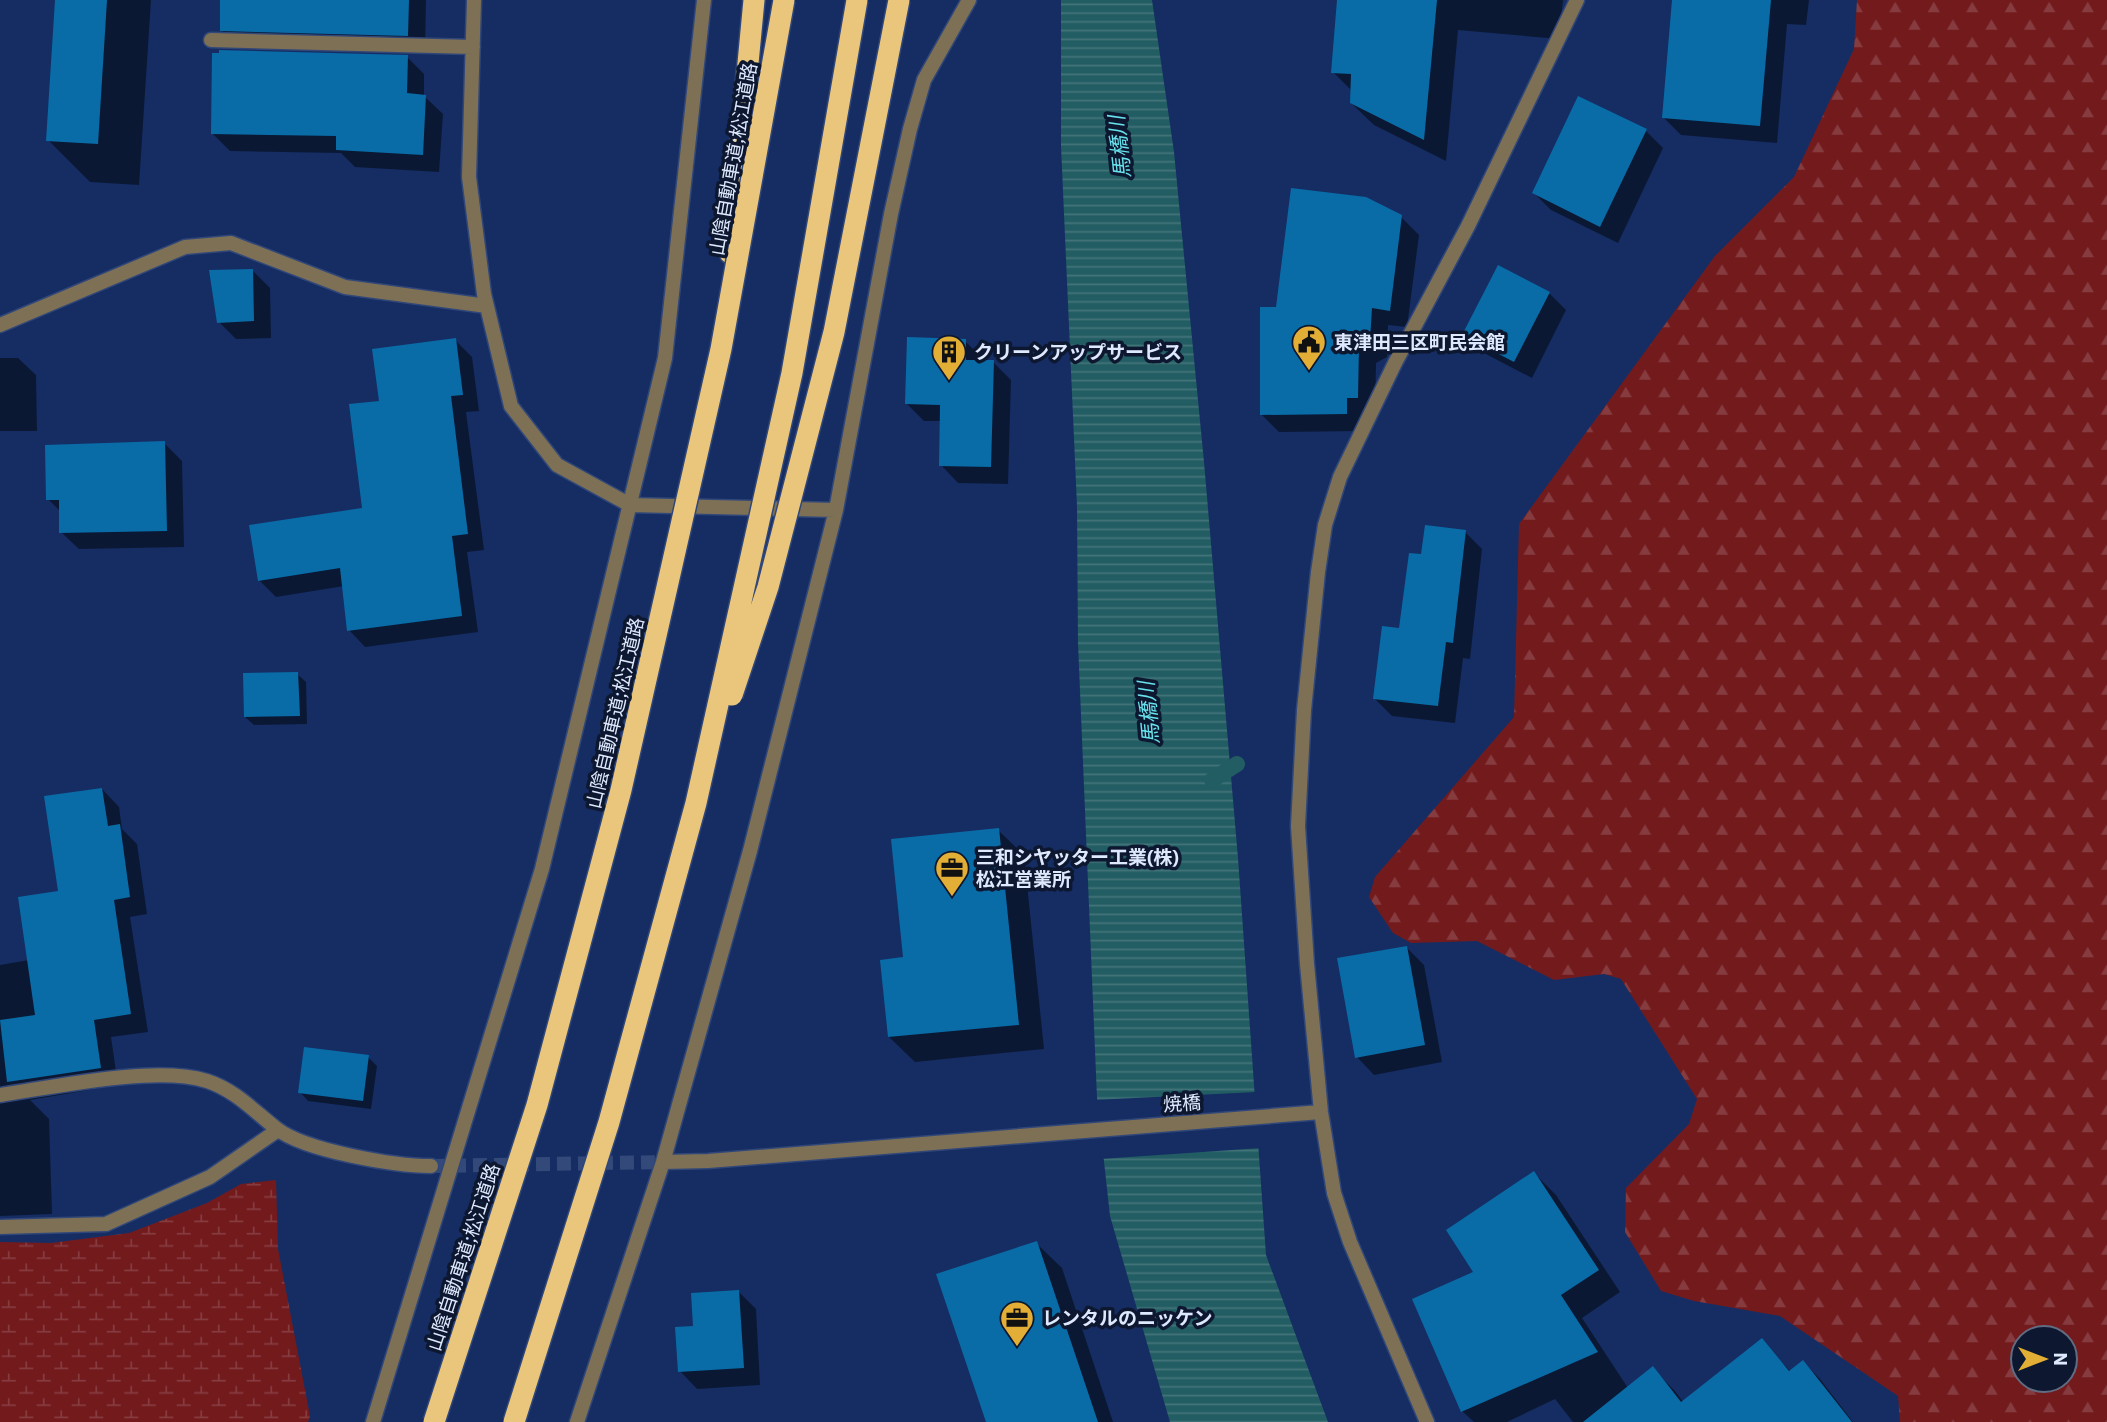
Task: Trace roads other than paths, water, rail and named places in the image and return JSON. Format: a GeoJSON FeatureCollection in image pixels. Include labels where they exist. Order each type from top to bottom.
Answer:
{"type":"FeatureCollection","features":[{"type":"Feature","properties":{"kind":"highway"},"geometry":{"type":"LineString","coordinates":[[721,349],[754,0]]}},
{"type":"Feature","properties":{"kind":"highway","name":"山陰自動車道;松江道路"},"geometry":{"type":"LineString","coordinates":[[434,1422],[537,1105],[621,790],[721,349],[784,0]]}},
{"type":"Feature","properties":{"kind":"highway"},"geometry":{"type":"LineString","coordinates":[[513,1422],[609,1122],[696,803],[792,373],[857,0]]}},
{"type":"Feature","properties":{"kind":"highway"},"geometry":{"type":"LineString","coordinates":[[696,803],[768,587],[834,332],[900,0]]}},
{"type":"Feature","properties":{"kind":"street"},"geometry":{"type":"LineString","coordinates":[[474,0],[469,177],[487,306],[511,406],[557,465],[630,505],[836,510]]}},
{"type":"Feature","properties":{"kind":"street"},"geometry":{"type":"LineString","coordinates":[[373,1422],[542,869],[665,358],[704,0]]}},
{"type":"Feature","properties":{"kind":"street"},"geometry":{"type":"LineString","coordinates":[[577,1422],[663,1162],[750,851],[836,510],[909,128],[925,80],[968,0]]}},
{"type":"Feature","properties":{"kind":"street"},"geometry":{"type":"LineString","coordinates":[[1427,1422],[1350,1242],[1334,1193],[1321,1112],[1298,826],[1304,710],[1318,572],[1325,525],[1340,477],[1395,363],[1468,226],[1577,0]]}},
{"type":"Feature","properties":{"kind":"street"},"geometry":{"type":"LineString","coordinates":[[211,40],[473,47]]}},
{"type":"Feature","properties":{"kind":"street"},"geometry":{"type":"LineString","coordinates":[[0,325],[185,247],[231,243],[345,287],[487,306]]}},
{"type":"Feature","properties":{"kind":"street"},"geometry":{"type":"LineString","coordinates":[[0,1095],[107,1080],[166,1076],[208,1081],[246,1102],[278,1130],[300,1143],[404,1166],[431,1166]]}},
{"type":"Feature","properties":{"kind":"street","name":"焼橋"},"geometry":{"type":"LineString","coordinates":[[663,1162],[708,1161],[1321,1112]]}},
{"type":"Feature","properties":{"kind":"street"},"geometry":{"type":"LineString","coordinates":[[0,1227],[106,1224],[210,1177],[278,1130]]}},
{"type":"Feature","properties":{"kind":"water","name":"馬橋川"},"geometry":{"type":"Polygon","coordinates":[[[1061,0],[1152,0],[1174,152],[1204,462],[1238,858],[1266,1255],[1328,1422],[1170,1422],[1110,1216],[1097,1098],[1078,643],[1077,506],[1061,146],[1061,0]]]}},
{"type":"Feature","properties":{"kind":"waterway"},"geometry":{"type":"LineString","coordinates":[[1212,780],[1237,764]]}},
{"type":"Feature","properties":{"kind":"tunnel"},"geometry":{"type":"LineString","coordinates":[[431,1166],[663,1162]]}},
{"type":"Feature","properties":{"kind":"place","name":"東津田三区町民会館"},"geometry":{"type":"Point","coordinates":[1309,372]}},
{"type":"Feature","properties":{"kind":"place","name":"クリーンアップサービス"},"geometry":{"type":"Point","coordinates":[949,382]}},
{"type":"Feature","properties":{"kind":"place","name":"三和シヤッター工業(株) 松江営業所"},"geometry":{"type":"Point","coordinates":[952,898]}},
{"type":"Feature","properties":{"kind":"place","name":"レンタルのニッケン"},"geometry":{"type":"Point","coordinates":[1017,1348]}}]}
